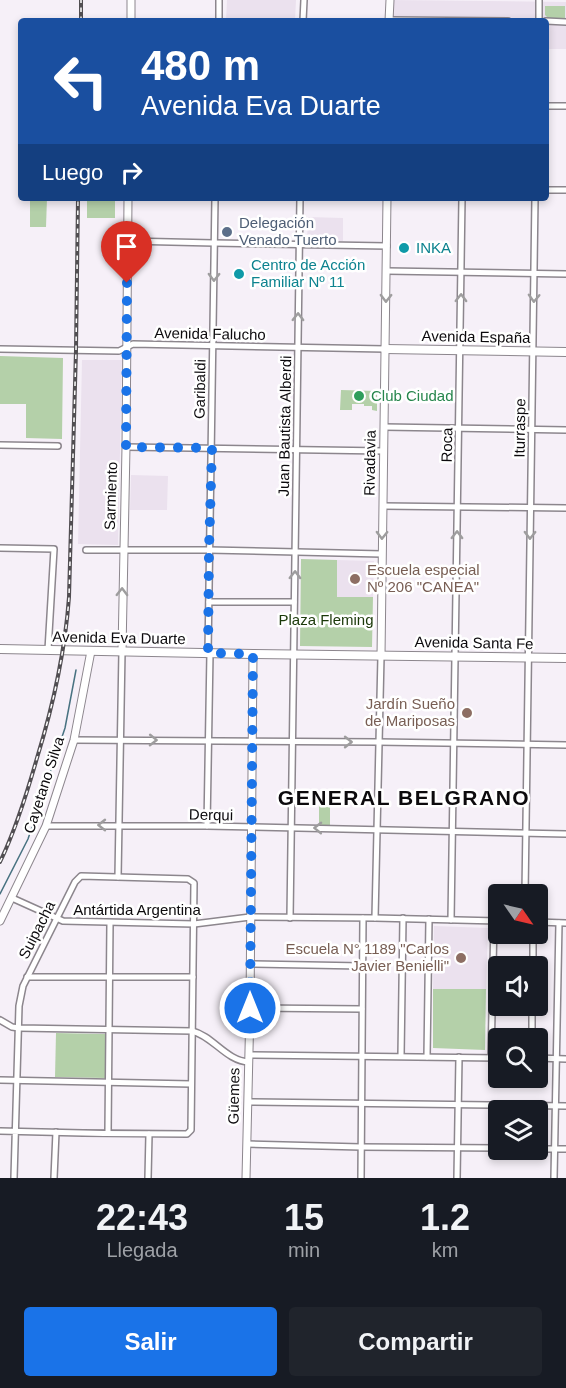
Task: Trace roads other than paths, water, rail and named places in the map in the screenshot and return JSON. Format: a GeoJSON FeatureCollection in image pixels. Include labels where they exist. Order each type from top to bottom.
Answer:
{"type":"FeatureCollection","features":[{"type":"Feature","properties":{"kind":"main road","name":"Avenida España"},"geometry":{"type":"LineString","coordinates":[[385,350],[566,352]]}},
{"type":"Feature","properties":{"kind":"main road","name":"Avenida Eva Duarte"},"geometry":{"type":"LineString","coordinates":[[0,649],[381,656]]}},
{"type":"Feature","properties":{"kind":"main road","name":"Avenida Santa Fe"},"geometry":{"type":"LineString","coordinates":[[381,656],[566,658]]}},
{"type":"Feature","properties":{"kind":"street"},"geometry":{"type":"LineString","coordinates":[[131,0],[131,18]]}},
{"type":"Feature","properties":{"kind":"street"},"geometry":{"type":"LineString","coordinates":[[219,0],[219,18]]}},
{"type":"Feature","properties":{"kind":"street"},"geometry":{"type":"LineString","coordinates":[[303,18],[304,0]]}},
{"type":"Feature","properties":{"kind":"street"},"geometry":{"type":"LineString","coordinates":[[389,18],[390,0]]}},
{"type":"Feature","properties":{"kind":"street"},"geometry":{"type":"LineString","coordinates":[[539,0],[539,18]]}},
{"type":"Feature","properties":{"kind":"street"},"geometry":{"type":"LineString","coordinates":[[549,21],[566,22]]}},
{"type":"Feature","properties":{"kind":"street"},"geometry":{"type":"LineString","coordinates":[[549,106],[566,106]]}},
{"type":"Feature","properties":{"kind":"street"},"geometry":{"type":"LineString","coordinates":[[549,190],[566,190]]}},
{"type":"Feature","properties":{"kind":"street","name":"Sarmiento"},"geometry":{"type":"LineString","coordinates":[[122,651],[128,201]]}},
{"type":"Feature","properties":{"kind":"street","name":"Garibaldi"},"geometry":{"type":"LineString","coordinates":[[207,826],[215,201]]}},
{"type":"Feature","properties":{"kind":"street","name":"Juan Bautista Alberdi"},"geometry":{"type":"LineString","coordinates":[[290,918],[300,201]]}},
{"type":"Feature","properties":{"kind":"street","name":"Rivadavia"},"geometry":{"type":"LineString","coordinates":[[381,656],[387,201]]}},
{"type":"Feature","properties":{"kind":"street","name":"Roca"},"geometry":{"type":"LineString","coordinates":[[452,920],[462,201]]}},
{"type":"Feature","properties":{"kind":"street","name":"Iturraspe"},"geometry":{"type":"LineString","coordinates":[[525,884],[536,201]]}},
{"type":"Feature","properties":{"kind":"street"},"geometry":{"type":"LineString","coordinates":[[128,240],[387,246]]}},
{"type":"Feature","properties":{"kind":"street"},"geometry":{"type":"LineString","coordinates":[[387,271],[566,274]]}},
{"type":"Feature","properties":{"kind":"street","name":"Avenida Falucho"},"geometry":{"type":"LineString","coordinates":[[0,350],[120,351],[133,344],[385,350]]}},
{"type":"Feature","properties":{"kind":"street"},"geometry":{"type":"LineString","coordinates":[[384,427],[566,430]]}},
{"type":"Feature","properties":{"kind":"street"},"geometry":{"type":"LineString","coordinates":[[0,445],[58,446]]}},
{"type":"Feature","properties":{"kind":"street"},"geometry":{"type":"LineString","coordinates":[[126,447],[384,451]]}},
{"type":"Feature","properties":{"kind":"street"},"geometry":{"type":"LineString","coordinates":[[383,506],[566,508]]}},
{"type":"Feature","properties":{"kind":"street"},"geometry":{"type":"LineString","coordinates":[[0,548],[54,549],[48,650]]}},
{"type":"Feature","properties":{"kind":"street"},"geometry":{"type":"LineString","coordinates":[[86,550],[382,554]]}},
{"type":"Feature","properties":{"kind":"street"},"geometry":{"type":"LineString","coordinates":[[209,602],[294,602]]}},
{"type":"Feature","properties":{"kind":"street","name":"Cayetano Silva"},"geometry":{"type":"LineString","coordinates":[[0,921],[46,826],[74,740],[91,651]]}},
{"type":"Feature","properties":{"kind":"street"},"geometry":{"type":"LineString","coordinates":[[0,1131],[187,1134],[191,1130],[194,884],[188,879],[118,877],[122,651]]}},
{"type":"Feature","properties":{"kind":"street","name":"Güemes"},"geometry":{"type":"LineString","coordinates":[[246,1178],[253,654]]}},
{"type":"Feature","properties":{"kind":"street"},"geometry":{"type":"LineString","coordinates":[[375,918],[381,656]]}},
{"type":"Feature","properties":{"kind":"street"},"geometry":{"type":"LineString","coordinates":[[74,740],[566,745]]}},
{"type":"Feature","properties":{"kind":"street","name":"Derqui"},"geometry":{"type":"LineString","coordinates":[[46,826],[207,826],[566,834]]}},
{"type":"Feature","properties":{"kind":"street","name":"Suipacha"},"geometry":{"type":"LineString","coordinates":[[14,1178],[19,1028],[23,986],[75,882],[81,876],[118,877]]}},
{"type":"Feature","properties":{"kind":"street","name":"Antártida Argentina"},"geometry":{"type":"LineString","coordinates":[[12,898],[63,921],[194,924],[250,917],[488,921]]}},
{"type":"Feature","properties":{"kind":"street"},"geometry":{"type":"LineString","coordinates":[[361,1178],[363,918]]}},
{"type":"Feature","properties":{"kind":"street"},"geometry":{"type":"LineString","coordinates":[[401,1056],[403,918]]}},
{"type":"Feature","properties":{"kind":"street"},"geometry":{"type":"LineString","coordinates":[[427,1057],[429,919]]}},
{"type":"Feature","properties":{"kind":"street"},"geometry":{"type":"LineString","coordinates":[[548,922],[566,923]]}},
{"type":"Feature","properties":{"kind":"street"},"geometry":{"type":"LineString","coordinates":[[108,1133],[110,923]]}},
{"type":"Feature","properties":{"kind":"street"},"geometry":{"type":"LineString","coordinates":[[554,1178],[559,923]]}},
{"type":"Feature","properties":{"kind":"street"},"geometry":{"type":"LineString","coordinates":[[495,1028],[496,944]]}},
{"type":"Feature","properties":{"kind":"street"},"geometry":{"type":"LineString","coordinates":[[250,964],[362,966]]}},
{"type":"Feature","properties":{"kind":"street"},"geometry":{"type":"LineString","coordinates":[[558,969],[566,969]]}},
{"type":"Feature","properties":{"kind":"street"},"geometry":{"type":"LineString","coordinates":[[27,977],[193,978]]}},
{"type":"Feature","properties":{"kind":"street"},"geometry":{"type":"LineString","coordinates":[[250,1008],[362,1009]]}},
{"type":"Feature","properties":{"kind":"street"},"geometry":{"type":"LineString","coordinates":[[557,1013],[566,1013]]}},
{"type":"Feature","properties":{"kind":"street"},"geometry":{"type":"LineString","coordinates":[[0,1020],[19,1028],[192,1031],[201,1034],[240,1062],[249,1059],[361,1056],[488,1058]]}},
{"type":"Feature","properties":{"kind":"street"},"geometry":{"type":"LineString","coordinates":[[457,1178],[459,1057]]}},
{"type":"Feature","properties":{"kind":"street"},"geometry":{"type":"LineString","coordinates":[[548,1059],[566,1059]]}},
{"type":"Feature","properties":{"kind":"street"},"geometry":{"type":"LineString","coordinates":[[0,1080],[191,1084]]}},
{"type":"Feature","properties":{"kind":"street"},"geometry":{"type":"LineString","coordinates":[[248,1102],[566,1106]]}},
{"type":"Feature","properties":{"kind":"street"},"geometry":{"type":"LineString","coordinates":[[54,1178],[56,1132]]}},
{"type":"Feature","properties":{"kind":"street"},"geometry":{"type":"LineString","coordinates":[[148,1178],[149,1134]]}},
{"type":"Feature","properties":{"kind":"street"},"geometry":{"type":"LineString","coordinates":[[247,1144],[488,1148]]}},
{"type":"Feature","properties":{"kind":"street"},"geometry":{"type":"LineString","coordinates":[[548,1149],[566,1149]]}},
{"type":"Feature","properties":{"kind":"waterway"},"geometry":{"type":"LineString","coordinates":[[0,894],[28,839],[65,728],[76,670]]}},
{"type":"Feature","properties":{"kind":"railway"},"geometry":{"type":"LineString","coordinates":[[81,0],[81,18]]}},
{"type":"Feature","properties":{"kind":"railway"},"geometry":{"type":"LineString","coordinates":[[0,862],[21,811],[43,738],[65,638],[69,597],[78,201]]}},
{"type":"Feature","properties":{"kind":"place","name":"Delegación Venado Tuerto"},"geometry":{"type":"Point","coordinates":[227,232]}},
{"type":"Feature","properties":{"kind":"place","name":"INKA"},"geometry":{"type":"Point","coordinates":[404,248]}},
{"type":"Feature","properties":{"kind":"place","name":"Centro de Acción Familiar Nº 11"},"geometry":{"type":"Point","coordinates":[239,274]}},
{"type":"Feature","properties":{"kind":"place","name":"Club Ciudad"},"geometry":{"type":"Point","coordinates":[359,396]}},
{"type":"Feature","properties":{"kind":"place","name":"Escuela especial Nº 206 \"CANEA\""},"geometry":{"type":"Point","coordinates":[355,579]}},
{"type":"Feature","properties":{"kind":"place","name":"Jardín Sueño de Mariposas"},"geometry":{"type":"Point","coordinates":[467,713]}},
{"type":"Feature","properties":{"kind":"place","name":"Escuela N° 1189 \"Carlos Javier Benielli\""},"geometry":{"type":"Point","coordinates":[461,958]}},
{"type":"Feature","properties":{"kind":"district","name":"GENERAL BELGRANO"},"geometry":{"type":"Point","coordinates":[404,798]}},
{"type":"Feature","properties":{"kind":"park label","name":"Plaza Fleming"},"geometry":{"type":"Point","coordinates":[326,620]}}]}
